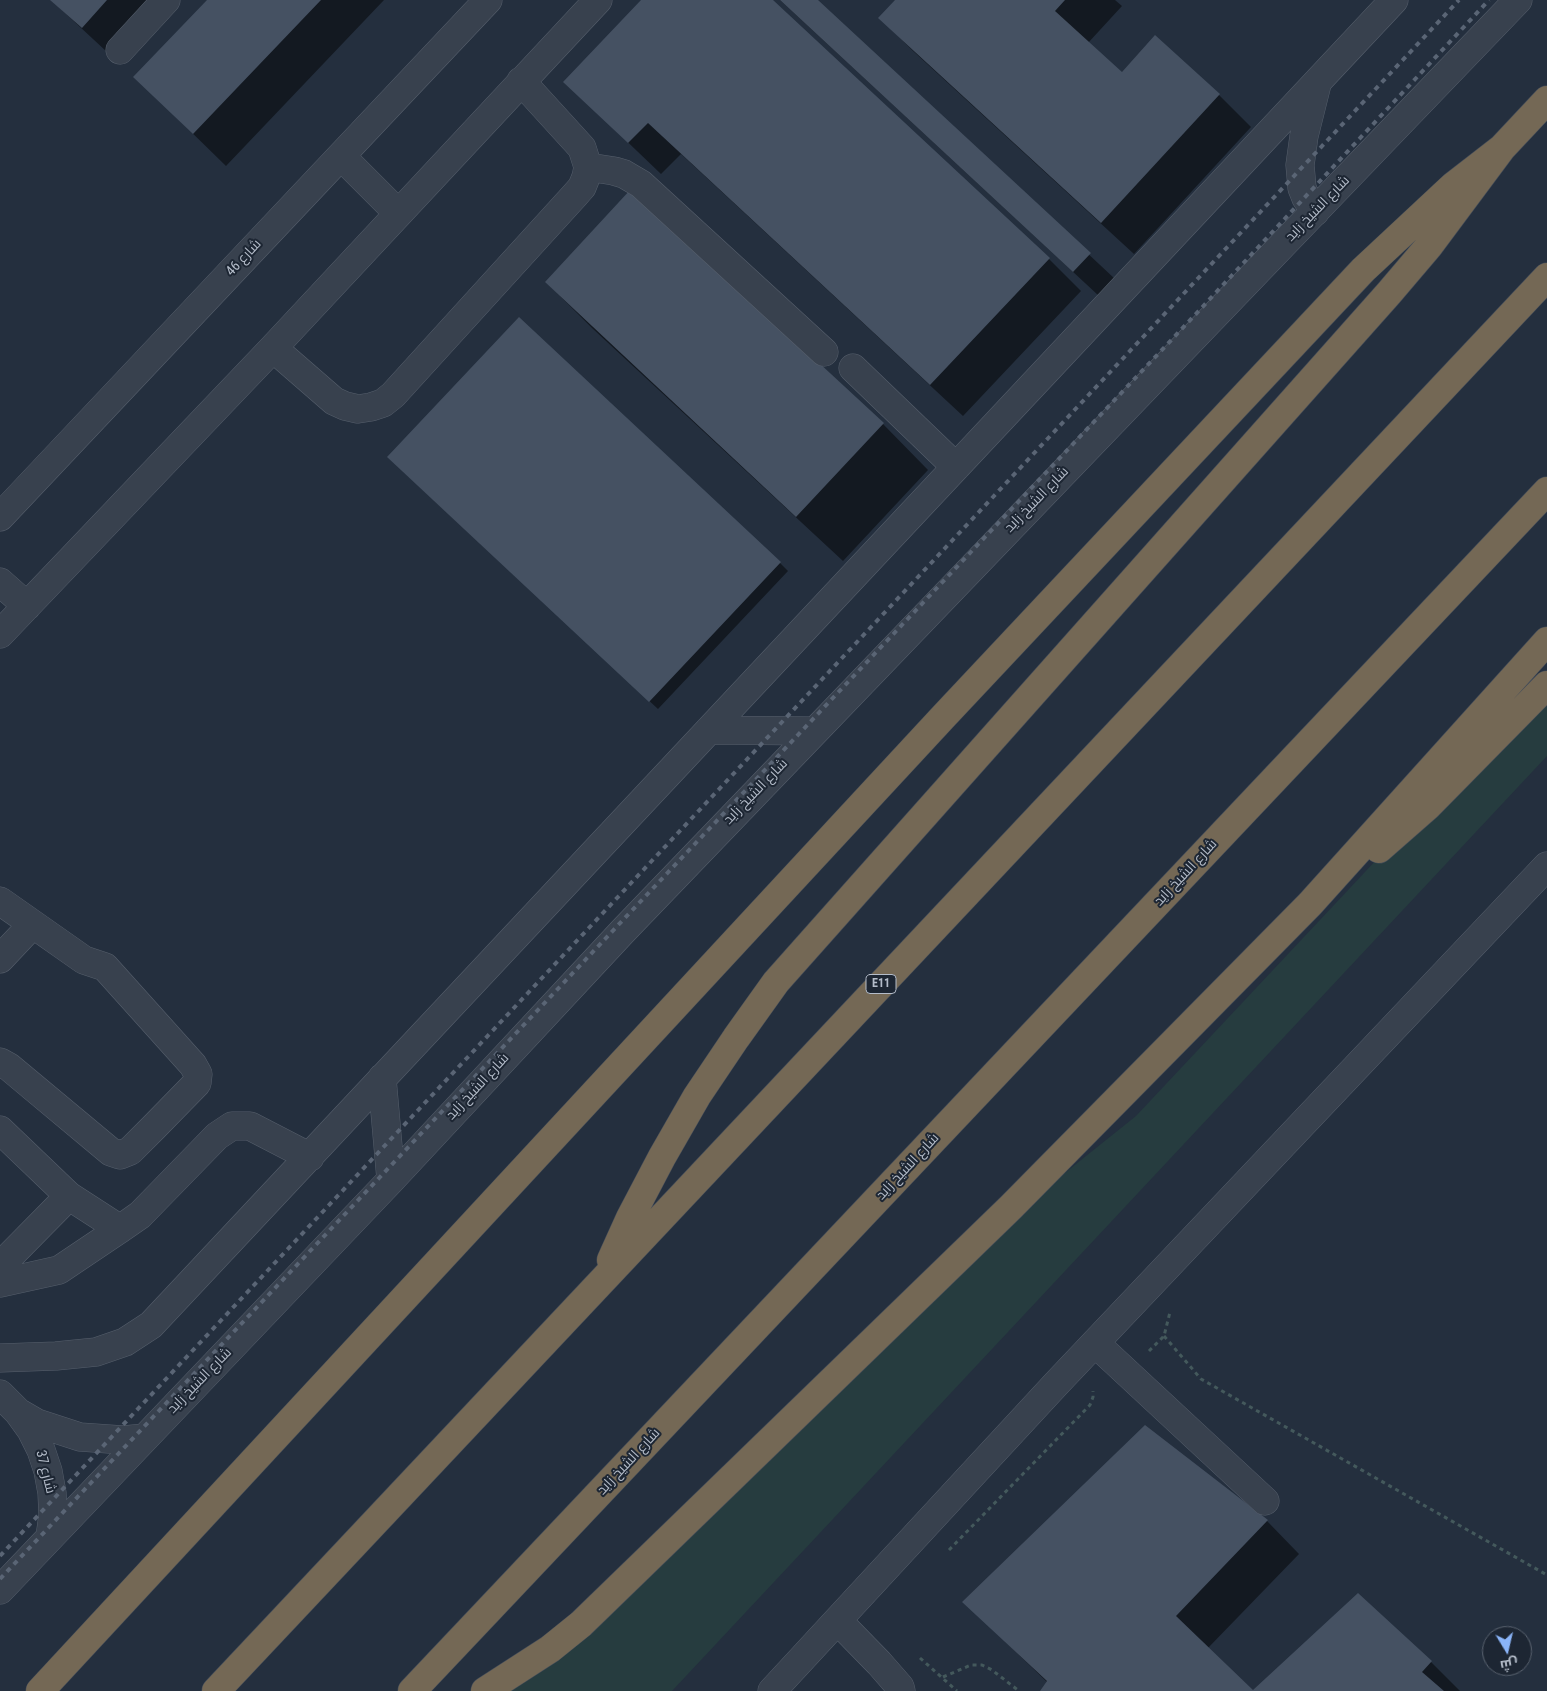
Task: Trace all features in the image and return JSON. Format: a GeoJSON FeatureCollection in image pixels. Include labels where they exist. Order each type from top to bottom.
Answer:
{"type":"FeatureCollection","features":[{"type":"Feature","properties":{"kind":"highway"},"geometry":{"type":"LineString","coordinates":[[600,1282],[630,1218],[697,1096],[776,982],[1389,293],[1429,246],[1502,148],[1547,100]]}},
{"type":"Feature","properties":{"kind":"highway"},"geometry":{"type":"LineString","coordinates":[[40,1691],[958,701],[1363,270],[1453,186],[1502,148]]}},
{"type":"Feature","properties":{"kind":"highway","name":"E11"},"geometry":{"type":"LineString","coordinates":[[216,1691],[1547,277]]}},
{"type":"Feature","properties":{"kind":"highway","name":"شارع الشيخ زايد"},"geometry":{"type":"LineString","coordinates":[[412,1691],[1547,491]]}},
{"type":"Feature","properties":{"kind":"highway"},"geometry":{"type":"LineString","coordinates":[[485,1691],[550,1649],[588,1617],[1011,1207],[1310,904],[1547,641]]}},
{"type":"Feature","properties":{"kind":"highway"},"geometry":{"type":"LineString","coordinates":[[1310,904],[1377,851],[1428,806],[1547,684]]}},
{"type":"Feature","properties":{"kind":"street"},"geometry":{"type":"LineString","coordinates":[[120,50],[166,0]]}},
{"type":"Feature","properties":{"kind":"street","name":"شارع 46"},"geometry":{"type":"LineString","coordinates":[[0,517],[488,0]]}},
{"type":"Feature","properties":{"kind":"street"},"geometry":{"type":"LineString","coordinates":[[0,634],[273,348],[598,0]]}},
{"type":"Feature","properties":{"kind":"street"},"geometry":{"type":"LineString","coordinates":[[0,1358],[96,1352],[126,1342],[139,1335],[162,1314],[1394,0]]}},
{"type":"Feature","properties":{"kind":"street","name":"شارع الشيخ زايد"},"geometry":{"type":"LineString","coordinates":[[0,1590],[391,1180],[622,931],[1518,0]]}},
{"type":"Feature","properties":{"kind":"street"},"geometry":{"type":"LineString","coordinates":[[273,348],[334,401],[345,406],[358,409],[371,407],[393,395],[582,187],[588,167],[582,148],[521,81]]}},
{"type":"Feature","properties":{"kind":"street"},"geometry":{"type":"LineString","coordinates":[[1315,212],[1302,188],[1300,165],[1304,136],[1317,82]]}},
{"type":"Feature","properties":{"kind":"street"},"geometry":{"type":"LineString","coordinates":[[341,156],[398,213]]}},
{"type":"Feature","properties":{"kind":"street"},"geometry":{"type":"LineString","coordinates":[[588,167],[614,170],[641,184],[824,352]]}},
{"type":"Feature","properties":{"kind":"street"},"geometry":{"type":"LineString","coordinates":[[853,368],[956,467]]}},
{"type":"Feature","properties":{"kind":"street"},"geometry":{"type":"LineString","coordinates":[[0,582],[27,606]]}},
{"type":"Feature","properties":{"kind":"street"},"geometry":{"type":"LineString","coordinates":[[709,730],[814,731]]}},
{"type":"Feature","properties":{"kind":"street"},"geometry":{"type":"LineString","coordinates":[[772,1691],[1101,1337],[1547,866]]}},
{"type":"Feature","properties":{"kind":"street"},"geometry":{"type":"LineString","coordinates":[[0,901],[84,960],[105,967],[193,1065],[198,1074],[197,1083],[136,1146],[120,1155],[110,1152],[9,1067],[0,1062]]}},
{"type":"Feature","properties":{"kind":"street"},"geometry":{"type":"LineString","coordinates":[[0,959],[32,925]]}},
{"type":"Feature","properties":{"kind":"street"},"geometry":{"type":"LineString","coordinates":[[382,1078],[391,1180]]}},
{"type":"Feature","properties":{"kind":"street"},"geometry":{"type":"LineString","coordinates":[[0,1283],[60,1270],[140,1215],[224,1130],[232,1126],[250,1126],[302,1164]]}},
{"type":"Feature","properties":{"kind":"street"},"geometry":{"type":"LineString","coordinates":[[0,1130],[69,1196],[120,1229]]}},
{"type":"Feature","properties":{"kind":"street"},"geometry":{"type":"LineString","coordinates":[[0,1266],[69,1196]]}},
{"type":"Feature","properties":{"kind":"street"},"geometry":{"type":"LineString","coordinates":[[1101,1337],[1140,1361],[1271,1494],[1101,1337]]}},
{"type":"Feature","properties":{"kind":"street","name":"شارع 37"},"geometry":{"type":"LineString","coordinates":[[9,1403],[38,1423],[80,1437],[123,1440],[145,1438]]}},
{"type":"Feature","properties":{"kind":"street","name":"شارع 37"},"geometry":{"type":"LineString","coordinates":[[9,1403],[31,1430],[41,1450],[48,1471],[52,1500],[50,1537]]}},
{"type":"Feature","properties":{"kind":"street"},"geometry":{"type":"LineString","coordinates":[[838,1621],[879,1663],[900,1687],[901,1691]]}},
{"type":"Feature","properties":{"kind":"path"},"geometry":{"type":"LineString","coordinates":[[1140,1361],[1164,1336],[1170,1311]]}},
{"type":"Feature","properties":{"kind":"path"},"geometry":{"type":"LineString","coordinates":[[1164,1336],[1201,1379],[1547,1575]]}},
{"type":"Feature","properties":{"kind":"path"},"geometry":{"type":"LineString","coordinates":[[946,1553],[1090,1405],[1093,1397],[1093,1383]]}},
{"type":"Feature","properties":{"kind":"path"},"geometry":{"type":"LineString","coordinates":[[943,1677],[971,1665],[982,1665],[992,1670],[1019,1691]]}},
{"type":"Feature","properties":{"kind":"green space"},"geometry":{"type":"Polygon","coordinates":[[[1547,678],[1547,756],[672,1691],[511,1691],[1000,1225],[1136,1116],[1547,678]]]}},
{"type":"Feature","properties":{"kind":"building"},"geometry":{"type":"Polygon","coordinates":[[[50,0],[107,0],[82,28],[50,0]]]}},
{"type":"Feature","properties":{"kind":"building"},"geometry":{"type":"Polygon","coordinates":[[[207,0],[321,0],[193,134],[133,77],[207,0]]]}},
{"type":"Feature","properties":{"kind":"building"},"geometry":{"type":"Polygon","coordinates":[[[641,0],[773,0],[1050,258],[930,385],[648,123],[628,143],[563,82],[641,0]]]}},
{"type":"Feature","properties":{"kind":"building"},"geometry":{"type":"Polygon","coordinates":[[[780,0],[818,0],[1091,253],[1073,272],[780,0]]]}},
{"type":"Feature","properties":{"kind":"building"},"geometry":{"type":"Polygon","coordinates":[[[895,0],[1065,0],[1055,11],[1122,72],[1155,35],[1220,94],[1101,223],[878,18],[895,0]]]}},
{"type":"Feature","properties":{"kind":"building"},"geometry":{"type":"Polygon","coordinates":[[[631,189],[884,423],[796,517],[545,282],[631,189]]]}},
{"type":"Feature","properties":{"kind":"building"},"geometry":{"type":"Polygon","coordinates":[[[519,317],[781,562],[649,702],[387,457],[519,317]]]}},
{"type":"Feature","properties":{"kind":"building"},"geometry":{"type":"Polygon","coordinates":[[[1145,1425],[1268,1520],[1176,1616],[1253,1690],[1358,1593],[1432,1661],[1422,1672],[1444,1691],[1040,1691],[1047,1681],[962,1602],[1145,1425]]]}},
{"type":"Feature","properties":{"kind":"railway"},"geometry":{"type":"LineString","coordinates":[[0,1556],[1459,0]]}},
{"type":"Feature","properties":{"kind":"railway"},"geometry":{"type":"LineString","coordinates":[[0,1579],[1194,316],[1489,0]]}}]}
